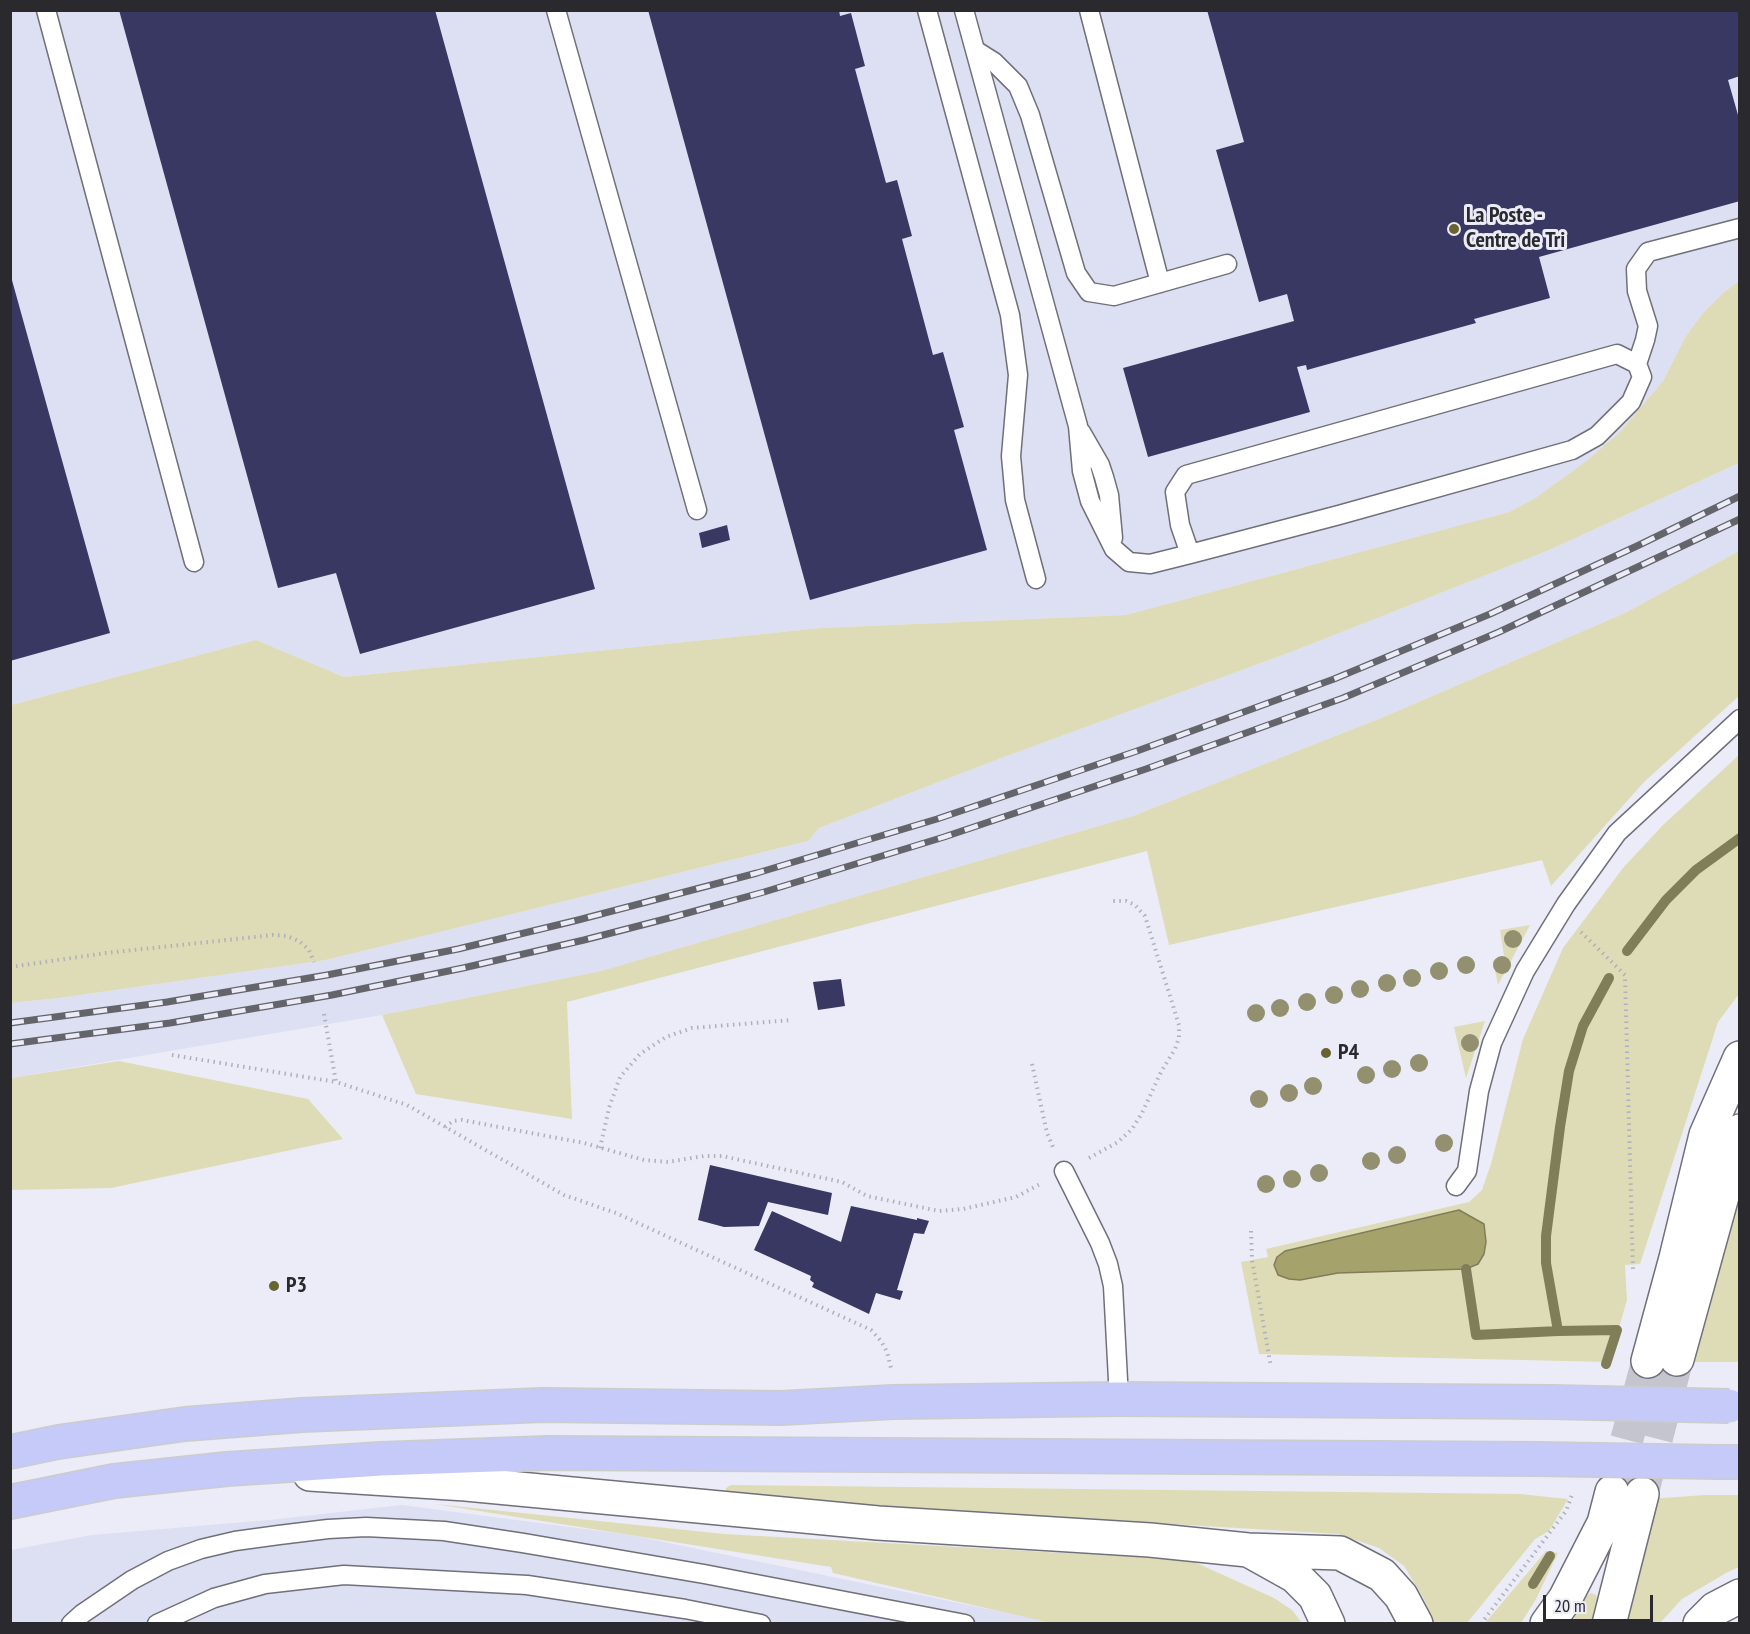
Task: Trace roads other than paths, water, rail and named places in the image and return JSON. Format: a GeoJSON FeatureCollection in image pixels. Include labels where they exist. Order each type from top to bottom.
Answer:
{"type":"FeatureCollection","features":[{"type":"Feature","properties":{"kind":"highway"},"geometry":{"type":"LineString","coordinates":[[10,1452],[58,1442],[185,1424],[302,1415],[543,1405],[781,1408],[893,1402],[1276,1399],[1552,1402],[1734,1407]]}},
{"type":"Feature","properties":{"kind":"highway"},"geometry":{"type":"LineString","coordinates":[[10,1502],[114,1481],[227,1469],[381,1459],[548,1454],[1729,1462]]}},
{"type":"Feature","properties":{"kind":"street"},"geometry":{"type":"LineString","coordinates":[[1740,1058],[1706,1135],[1676,1258],[1663,1360],[1740,1131]]}},
{"type":"Feature","properties":{"kind":"street"},"geometry":{"type":"LineString","coordinates":[[227,1469],[466,1484],[878,1523],[1150,1540],[1248,1550],[1340,1554],[1382,1575],[1401,1596],[1416,1623]]}},
{"type":"Feature","properties":{"kind":"street"},"geometry":{"type":"LineString","coordinates":[[1547,1623],[1565,1599],[1604,1523],[1627,1493],[1609,1623]]}},
{"type":"Feature","properties":{"kind":"street"},"geometry":{"type":"LineString","coordinates":[[1248,1550],[1295,1576],[1315,1596],[1328,1623]]}},
{"type":"Feature","properties":{"kind":"lane"},"geometry":{"type":"LineString","coordinates":[[46,10],[194,562]]}},
{"type":"Feature","properties":{"kind":"lane"},"geometry":{"type":"LineString","coordinates":[[556,10],[697,510]]}},
{"type":"Feature","properties":{"kind":"lane"},"geometry":{"type":"LineString","coordinates":[[927,10],[1010,315],[1018,375],[1011,456],[1015,500],[1036,579]]}},
{"type":"Feature","properties":{"kind":"lane"},"geometry":{"type":"LineString","coordinates":[[964,10],[1078,426],[1100,465],[1104,477],[1109,495],[1114,549],[1129,562],[1150,564],[1190,554],[1572,450],[1597,436],[1631,402],[1642,377],[1637,364],[1648,326],[1637,291],[1636,269],[1648,252],[1740,228]]}},
{"type":"Feature","properties":{"kind":"lane"},"geometry":{"type":"LineString","coordinates":[[1089,10],[1160,283]]}},
{"type":"Feature","properties":{"kind":"lane"},"geometry":{"type":"LineString","coordinates":[[975,50],[994,62],[1018,86],[1030,115],[1076,273],[1089,292],[1114,296],[1227,264]]}},
{"type":"Feature","properties":{"kind":"lane"},"geometry":{"type":"LineString","coordinates":[[1190,554],[1180,525],[1175,492],[1186,475],[1617,354],[1637,364]]}},
{"type":"Feature","properties":{"kind":"lane"},"geometry":{"type":"LineString","coordinates":[[1456,1186],[1467,1171],[1479,1091],[1492,1043],[1525,971],[1566,904],[1617,833],[1740,719]]}},
{"type":"Feature","properties":{"kind":"lane"},"geometry":{"type":"LineString","coordinates":[[1064,1171],[1108,1264],[1113,1286],[1119,1399]]}},
{"type":"Feature","properties":{"kind":"lane"},"geometry":{"type":"LineString","coordinates":[[71,1623],[132,1580],[168,1561],[201,1549],[235,1541],[279,1535],[366,1527],[444,1531],[522,1543],[704,1574],[965,1623]]}},
{"type":"Feature","properties":{"kind":"lane"},"geometry":{"type":"LineString","coordinates":[[157,1623],[213,1598],[265,1584],[344,1575],[527,1585],[761,1623]]}},
{"type":"Feature","properties":{"kind":"waterway"},"geometry":{"type":"LineString","coordinates":[[1627,951],[1666,900],[1696,870],[1740,838]]}},
{"type":"Feature","properties":{"kind":"waterway"},"geometry":{"type":"LineString","coordinates":[[1558,1331],[1546,1263],[1546,1236],[1560,1127],[1569,1071],[1583,1026],[1609,978]]}},
{"type":"Feature","properties":{"kind":"waterway"},"geometry":{"type":"LineString","coordinates":[[1466,1269],[1476,1335],[1617,1330],[1606,1364]]}},
{"type":"Feature","properties":{"kind":"waterway"},"geometry":{"type":"LineString","coordinates":[[1533,1584],[1550,1556]]}},
{"type":"Feature","properties":{"kind":"tunnel"},"geometry":{"type":"LineString","coordinates":[[1644,1486],[1677,1359]]}},
{"type":"Feature","properties":{"kind":"tunnel"},"geometry":{"type":"LineString","coordinates":[[1614,1487],[1648,1361]]}},
{"type":"Feature","properties":{"kind":"railway"},"geometry":{"type":"LineString","coordinates":[[10,1023],[167,1002],[327,975],[458,949],[757,873],[937,819],[1137,751],[1334,679],[1490,614],[1740,496]]}},
{"type":"Feature","properties":{"kind":"railway"},"geometry":{"type":"LineString","coordinates":[[10,1044],[170,1023],[332,995],[584,940],[764,892],[944,837],[1146,769],[1343,698],[1499,632],[1740,519]]}},
{"type":"Feature","properties":{"kind":"place","name":"La Poste - Centre de Tri"},"geometry":{"type":"Point","coordinates":[1454,229]}},
{"type":"Feature","properties":{"kind":"place","name":"P4"},"geometry":{"type":"Point","coordinates":[1326,1053]}},
{"type":"Feature","properties":{"kind":"place","name":"P3"},"geometry":{"type":"Point","coordinates":[274,1286]}}]}
